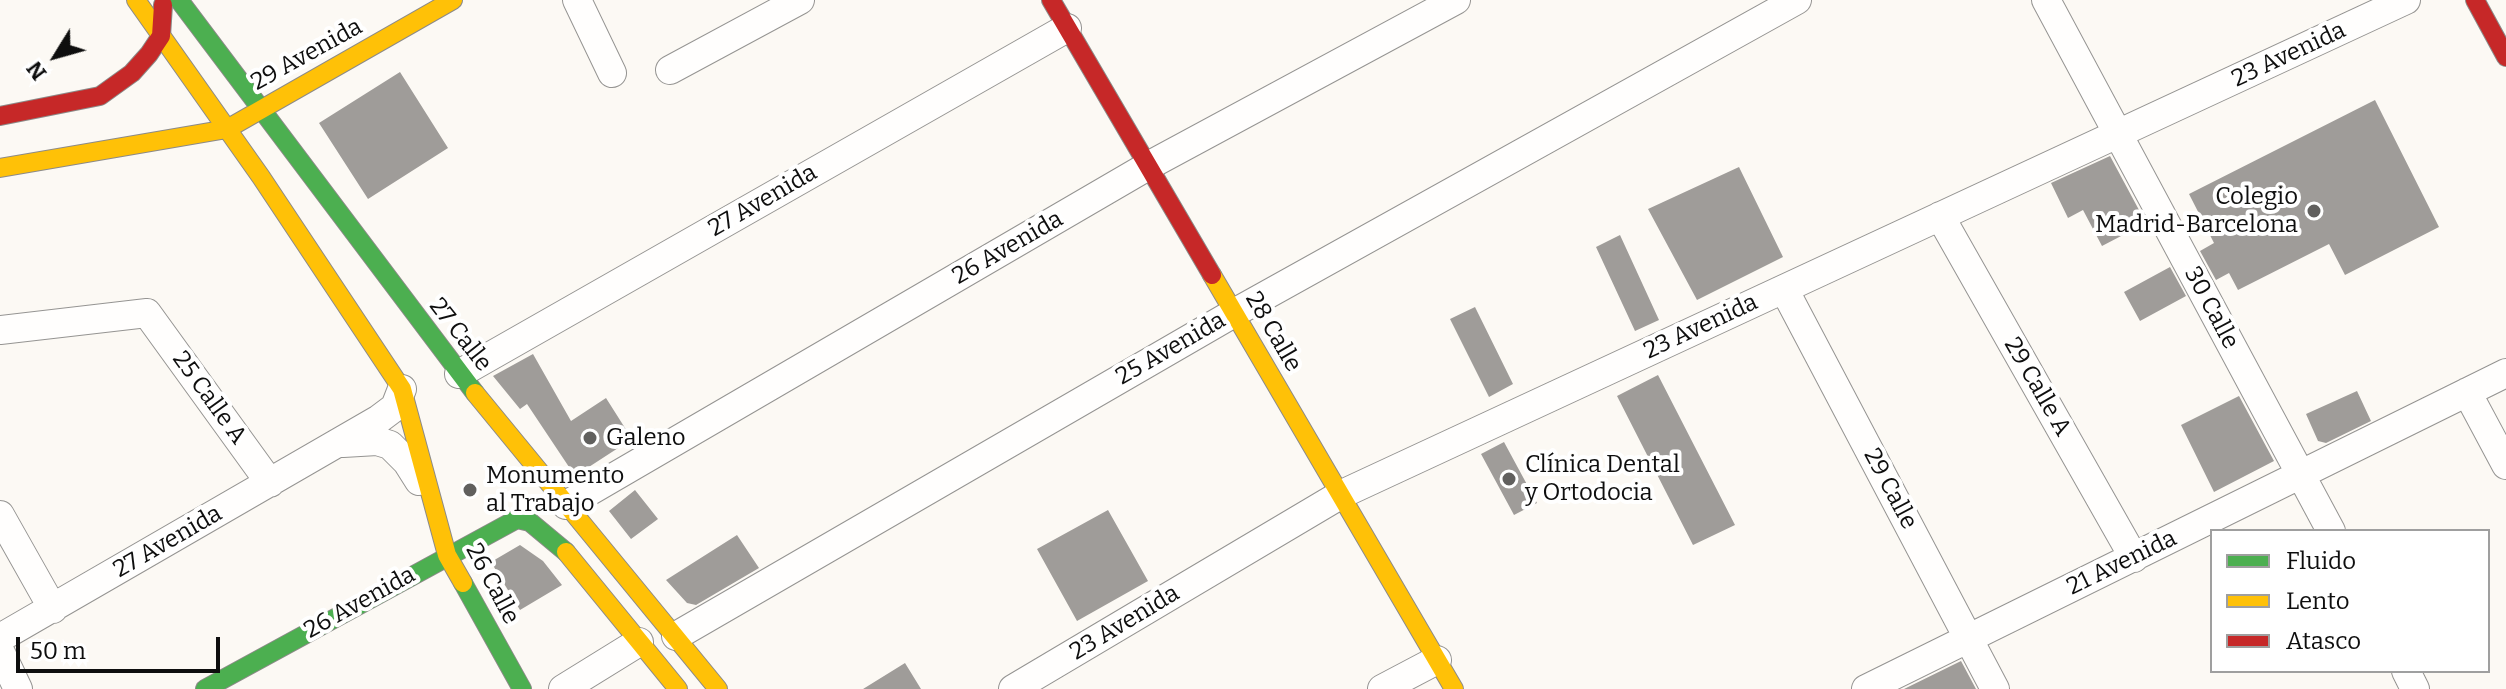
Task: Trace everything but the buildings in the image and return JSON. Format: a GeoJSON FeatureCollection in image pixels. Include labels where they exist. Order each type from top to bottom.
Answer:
{"type":"FeatureCollection","features":[{"type":"Feature","properties":{"kind":"main road"},"geometry":{"type":"LineString","coordinates":[[136,0],[402,389],[430,497]]}},
{"type":"Feature","properties":{"kind":"main road"},"geometry":{"type":"LineString","coordinates":[[0,116],[81,103],[100,96],[132,73],[161,36],[163,0]]}},
{"type":"Feature","properties":{"kind":"main road","name":"27 Calle"},"geometry":{"type":"LineString","coordinates":[[179,0],[258,110],[459,374],[718,689]]}},
{"type":"Feature","properties":{"kind":"main road","name":"29 Avenida"},"geometry":{"type":"LineString","coordinates":[[227,129],[453,0]]}},
{"type":"Feature","properties":{"kind":"main road","name":"28 Calle"},"geometry":{"type":"LineString","coordinates":[[1051,0],[1454,689]]}},
{"type":"Feature","properties":{"kind":"main road"},"geometry":{"type":"LineString","coordinates":[[2475,0],[2506,57]]}},
{"type":"Feature","properties":{"kind":"main road"},"geometry":{"type":"LineString","coordinates":[[0,168],[227,129]]}},
{"type":"Feature","properties":{"kind":"main road","name":"26 Calle"},"geometry":{"type":"LineString","coordinates":[[430,497],[447,555],[522,689]]}},
{"type":"Feature","properties":{"kind":"main road","name":"26 Avenida"},"geometry":{"type":"LineString","coordinates":[[205,689],[517,519],[530,522],[559,544],[639,642]]}},
{"type":"Feature","properties":{"kind":"main road"},"geometry":{"type":"LineString","coordinates":[[639,642],[678,689]]}},
{"type":"Feature","properties":{"kind":"street"},"geometry":{"type":"LineString","coordinates":[[577,0],[612,73]]}},
{"type":"Feature","properties":{"kind":"street"},"geometry":{"type":"LineString","coordinates":[[670,70],[800,0]]}},
{"type":"Feature","properties":{"kind":"street","name":"26 Avenida"},"geometry":{"type":"LineString","coordinates":[[566,505],[1148,166],[1456,0]]}},
{"type":"Feature","properties":{"kind":"street","name":"25 Avenida"},"geometry":{"type":"LineString","coordinates":[[676,636],[1234,313],[1797,0]]}},
{"type":"Feature","properties":{"kind":"street","name":"30 Calle"},"geometry":{"type":"LineString","coordinates":[[2046,0],[2330,529]]}},
{"type":"Feature","properties":{"kind":"street","name":"23 Avenida"},"geometry":{"type":"LineString","coordinates":[[1013,689],[1340,495],[2406,0]]}},
{"type":"Feature","properties":{"kind":"street","name":"27 Avenida"},"geometry":{"type":"LineString","coordinates":[[459,374],[1067,28]]}},
{"type":"Feature","properties":{"kind":"street","name":"29 Calle A"},"geometry":{"type":"LineString","coordinates":[[1940,216],[2134,558]]}},
{"type":"Feature","properties":{"kind":"street","name":"29 Calle"},"geometry":{"type":"LineString","coordinates":[[1784,289],[1995,689]]}},
{"type":"Feature","properties":{"kind":"street","name":"25 Calle A"},"geometry":{"type":"LineString","coordinates":[[0,330],[147,313],[270,483]]}},
{"type":"Feature","properties":{"kind":"street","name":"21 Avenida"},"geometry":{"type":"LineString","coordinates":[[1866,689],[2506,373]]}},
{"type":"Feature","properties":{"kind":"street","name":"27 Avenida"},"geometry":{"type":"LineString","coordinates":[[0,638],[270,483],[395,407],[402,389]]}},
{"type":"Feature","properties":{"kind":"street"},"geometry":{"type":"LineString","coordinates":[[2467,392],[2506,465]]}},
{"type":"Feature","properties":{"kind":"street","name":"27 Avenida"},"geometry":{"type":"LineString","coordinates":[[334,443],[377,441],[390,445],[407,462],[430,497]]}},
{"type":"Feature","properties":{"kind":"street"},"geometry":{"type":"LineString","coordinates":[[0,515],[53,609]]}},
{"type":"Feature","properties":{"kind":"street"},"geometry":{"type":"LineString","coordinates":[[563,689],[639,642]]}},
{"type":"Feature","properties":{"kind":"street"},"geometry":{"type":"LineString","coordinates":[[0,651],[18,689]]}},
{"type":"Feature","properties":{"kind":"street"},"geometry":{"type":"LineString","coordinates":[[1382,689],[1437,660]]}},
{"type":"Feature","properties":{"kind":"traffic: fast"},"geometry":{"type":"LineString","coordinates":[[179,0],[475,393]]}},
{"type":"Feature","properties":{"kind":"traffic: fast"},"geometry":{"type":"LineString","coordinates":[[205,689],[517,519],[530,522],[566,552]]}},
{"type":"Feature","properties":{"kind":"traffic: fast"},"geometry":{"type":"LineString","coordinates":[[463,583],[522,689]]}},
{"type":"Feature","properties":{"kind":"traffic: slow"},"geometry":{"type":"LineString","coordinates":[[136,0],[261,177],[402,389],[447,555],[463,583]]}},
{"type":"Feature","properties":{"kind":"traffic: slow"},"geometry":{"type":"LineString","coordinates":[[0,168],[227,129],[453,0]]}},
{"type":"Feature","properties":{"kind":"traffic: slow"},"geometry":{"type":"LineString","coordinates":[[1212,275],[1454,689]]}},
{"type":"Feature","properties":{"kind":"traffic: slow"},"geometry":{"type":"LineString","coordinates":[[475,393],[718,689]]}},
{"type":"Feature","properties":{"kind":"traffic: slow"},"geometry":{"type":"LineString","coordinates":[[566,552],[678,689]]}},
{"type":"Feature","properties":{"kind":"traffic: jam"},"geometry":{"type":"LineString","coordinates":[[1051,0],[1212,275]]}},
{"type":"Feature","properties":{"kind":"traffic: jam"},"geometry":{"type":"LineString","coordinates":[[2475,0],[2506,57]]}},
{"type":"Feature","properties":{"kind":"traffic: jam"},"geometry":{"type":"LineString","coordinates":[[0,116],[100,96],[132,73],[149,54],[161,36],[163,5]]}},
{"type":"Feature","properties":{"kind":"place","name":"Colegio Madrid-Barcelona"},"geometry":{"type":"Point","coordinates":[2314,211]}},
{"type":"Feature","properties":{"kind":"place","name":"Galeno"},"geometry":{"type":"Point","coordinates":[590,438]}},
{"type":"Feature","properties":{"kind":"place","name":"Clínica Dental y Ortodocia"},"geometry":{"type":"Point","coordinates":[1509,479]}},
{"type":"Feature","properties":{"kind":"place","name":"Monumento al Trabajo"},"geometry":{"type":"Point","coordinates":[470,490]}}]}
